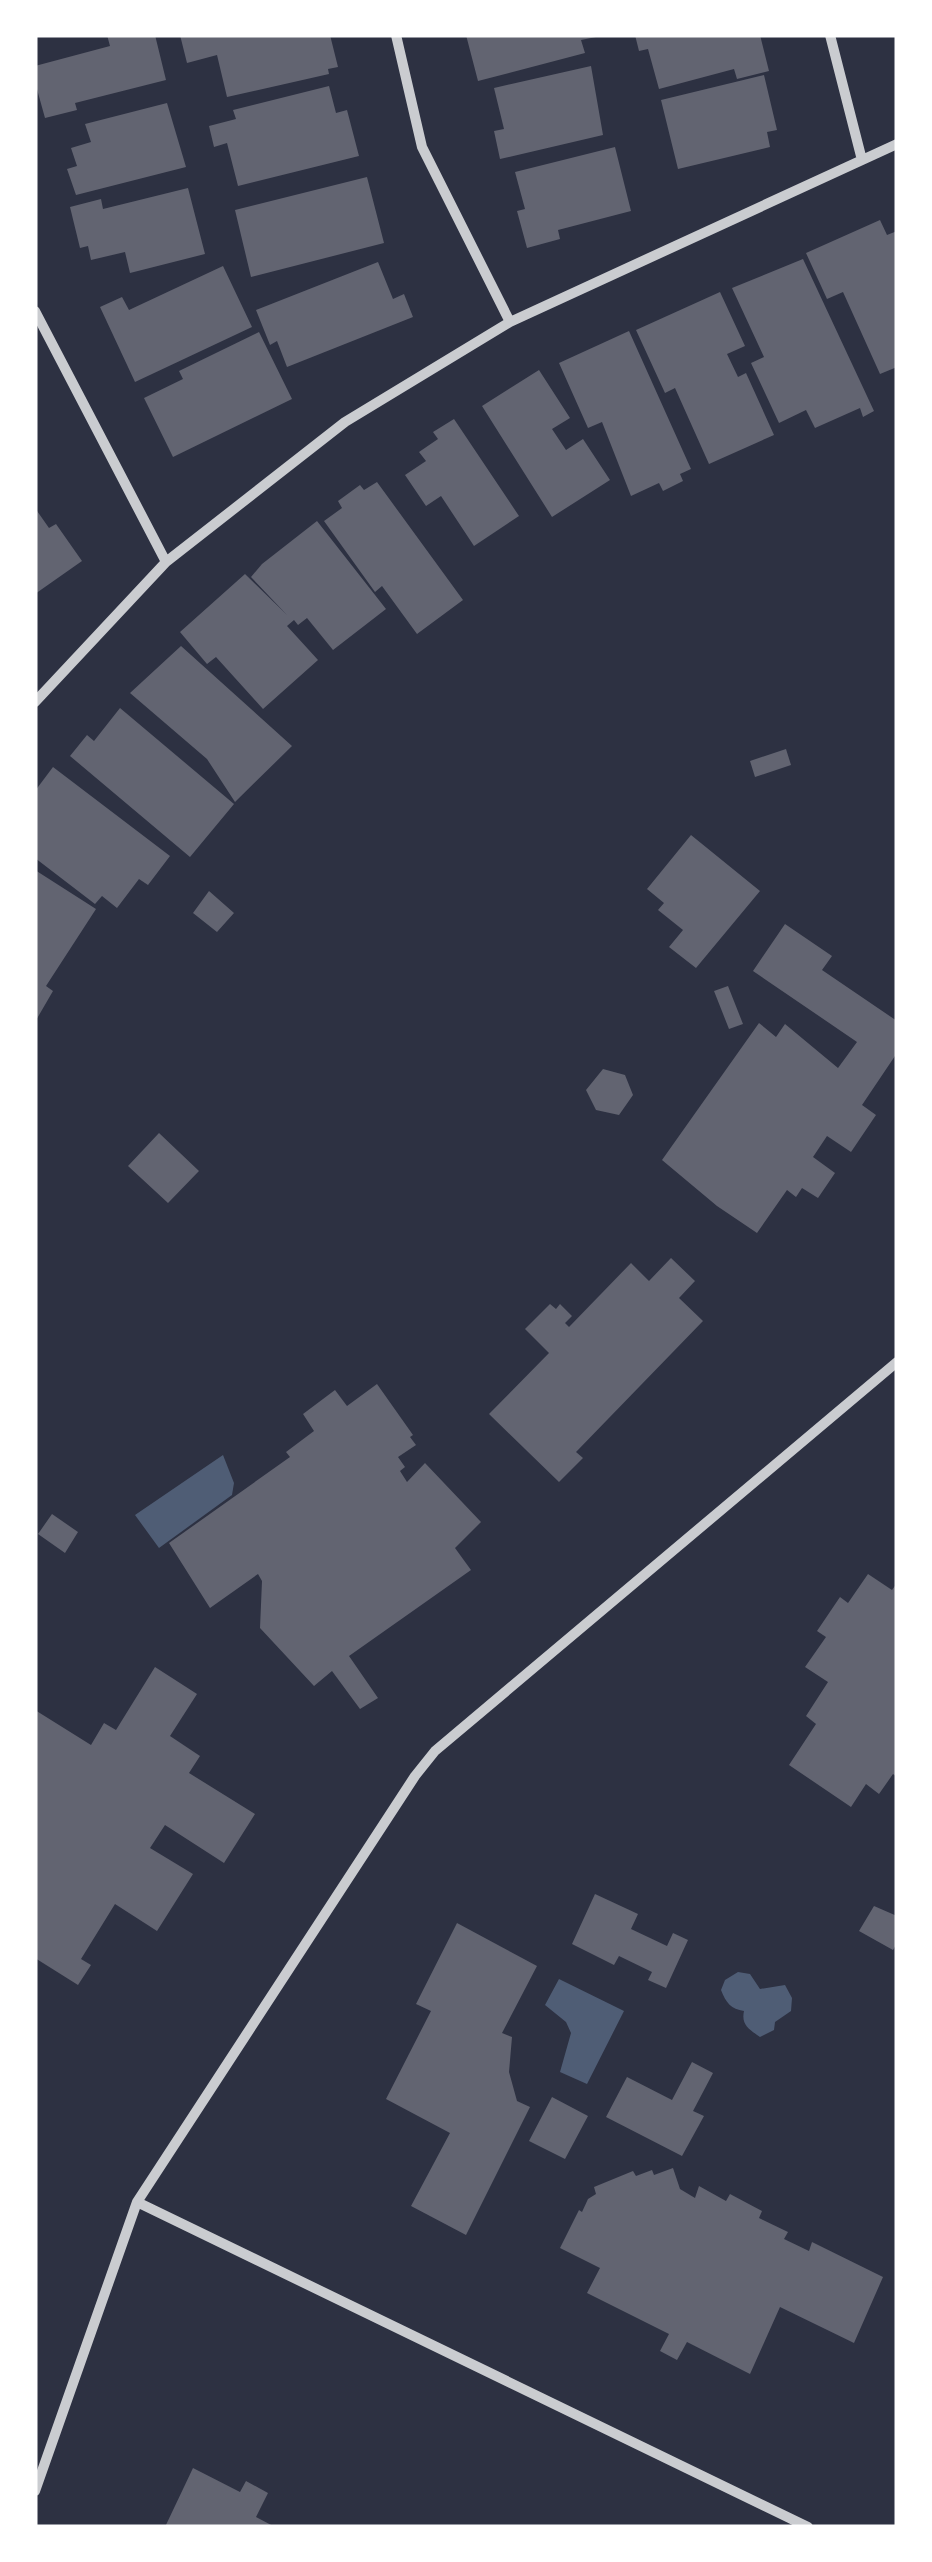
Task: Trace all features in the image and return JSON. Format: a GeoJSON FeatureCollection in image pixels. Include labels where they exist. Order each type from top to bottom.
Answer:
{"type":"FeatureCollection","features":[{"type":"Feature","properties":{"kind":"street"},"geometry":{"type":"LineString","coordinates":[[396,35],[422,147],[510,322]]}},
{"type":"Feature","properties":{"kind":"street"},"geometry":{"type":"LineString","coordinates":[[830,35],[862,160]]}},
{"type":"Feature","properties":{"kind":"street"},"geometry":{"type":"LineString","coordinates":[[35,702],[166,562],[345,422],[510,322],[897,144]]}},
{"type":"Feature","properties":{"kind":"street"},"geometry":{"type":"LineString","coordinates":[[35,311],[166,562]]}},
{"type":"Feature","properties":{"kind":"street"},"geometry":{"type":"LineString","coordinates":[[35,2492],[138,2202],[435,1751],[897,1362]]}},
{"type":"Feature","properties":{"kind":"street"},"geometry":{"type":"LineString","coordinates":[[138,2202],[808,2527]]}},
{"type":"Feature","properties":{"kind":"water"},"geometry":{"type":"Polygon","coordinates":[[[223,1455],[234,1483],[232,1495],[159,1548],[135,1515],[223,1455]]]}},
{"type":"Feature","properties":{"kind":"water"},"geometry":{"type":"Polygon","coordinates":[[[738,1972],[750,1974],[760,1989],[785,1985],[792,1998],[791,2011],[775,2022],[774,2030],[760,2037],[745,2023],[744,2011],[730,2005],[721,1990],[725,1980],[738,1972]]]}},
{"type":"Feature","properties":{"kind":"water"},"geometry":{"type":"Polygon","coordinates":[[[559,1979],[624,2011],[587,2084],[560,2072],[571,2033],[566,2022],[545,2005],[559,1979]]]}},
{"type":"Feature","properties":{"kind":"building"},"geometry":{"type":"Polygon","coordinates":[[[107,35],[155,35],[166,80],[75,103],[77,110],[45,118],[35,82],[35,66],[110,46],[107,35]]]}},
{"type":"Feature","properties":{"kind":"building"},"geometry":{"type":"Polygon","coordinates":[[[180,35],[330,35],[338,67],[328,69],[329,74],[227,97],[217,55],[187,63],[180,35]]]}},
{"type":"Feature","properties":{"kind":"building"},"geometry":{"type":"Polygon","coordinates":[[[466,35],[596,37],[581,40],[585,53],[478,81],[466,35]]]}},
{"type":"Feature","properties":{"kind":"building"},"geometry":{"type":"Polygon","coordinates":[[[635,35],[760,35],[769,71],[737,79],[734,69],[659,89],[648,49],[639,51],[635,35]]]}},
{"type":"Feature","properties":{"kind":"building"},"geometry":{"type":"Polygon","coordinates":[[[591,66],[603,135],[500,159],[494,131],[504,129],[494,88],[591,66]]]}},
{"type":"Feature","properties":{"kind":"building"},"geometry":{"type":"Polygon","coordinates":[[[764,75],[777,130],[767,132],[770,147],[678,169],[661,100],[764,75]]]}},
{"type":"Feature","properties":{"kind":"building"},"geometry":{"type":"Polygon","coordinates":[[[329,86],[336,113],[347,110],[359,156],[238,186],[227,143],[214,147],[209,126],[236,119],[233,110],[329,86]]]}},
{"type":"Feature","properties":{"kind":"building"},"geometry":{"type":"Polygon","coordinates":[[[167,103],[186,167],[76,195],[67,169],[77,166],[71,148],[91,142],[85,124],[167,103]]]}},
{"type":"Feature","properties":{"kind":"building"},"geometry":{"type":"Polygon","coordinates":[[[615,147],[631,211],[558,230],[560,239],[527,248],[517,211],[525,209],[515,172],[615,147]]]}},
{"type":"Feature","properties":{"kind":"building"},"geometry":{"type":"Polygon","coordinates":[[[367,177],[384,243],[251,277],[235,210],[367,177]]]}},
{"type":"Feature","properties":{"kind":"building"},"geometry":{"type":"Polygon","coordinates":[[[188,188],[205,254],[130,273],[125,252],[91,260],[88,246],[80,248],[70,207],[101,199],[103,209],[188,188]]]}},
{"type":"Feature","properties":{"kind":"building"},"geometry":{"type":"Polygon","coordinates":[[[880,220],[887,235],[897,231],[897,367],[880,374],[843,292],[827,299],[806,253],[880,220]]]}},
{"type":"Feature","properties":{"kind":"building"},"geometry":{"type":"Polygon","coordinates":[[[803,259],[874,411],[863,417],[860,408],[815,428],[806,410],[779,423],[751,363],[764,357],[732,288],[803,259]]]}},
{"type":"Feature","properties":{"kind":"building"},"geometry":{"type":"Polygon","coordinates":[[[378,262],[393,299],[404,294],[413,317],[287,367],[277,341],[270,345],[256,310],[378,262]]]}},
{"type":"Feature","properties":{"kind":"building"},"geometry":{"type":"Polygon","coordinates":[[[223,266],[252,327],[135,382],[100,307],[122,297],[129,310],[223,266]]]}},
{"type":"Feature","properties":{"kind":"building"},"geometry":{"type":"Polygon","coordinates":[[[720,292],[745,346],[727,354],[738,377],[746,373],[774,435],[709,464],[675,388],[665,393],[636,330],[720,292]]]}},
{"type":"Feature","properties":{"kind":"building"},"geometry":{"type":"Polygon","coordinates":[[[629,331],[691,469],[680,474],[683,481],[663,491],[659,483],[631,496],[602,422],[588,428],[559,363],[629,331]]]}},
{"type":"Feature","properties":{"kind":"building"},"geometry":{"type":"Polygon","coordinates":[[[259,332],[292,399],[173,457],[144,398],[183,379],[179,371],[259,332]]]}},
{"type":"Feature","properties":{"kind":"building"},"geometry":{"type":"Polygon","coordinates":[[[539,370],[570,418],[552,429],[566,450],[583,439],[610,480],[552,517],[482,406],[539,370]]]}},
{"type":"Feature","properties":{"kind":"building"},"geometry":{"type":"Polygon","coordinates":[[[454,419],[519,516],[474,546],[441,496],[426,506],[405,475],[426,461],[419,452],[438,439],[433,432],[454,419]]]}},
{"type":"Feature","properties":{"kind":"building"},"geometry":{"type":"Polygon","coordinates":[[[377,482],[463,600],[417,634],[382,586],[375,592],[324,521],[342,508],[338,501],[360,485],[364,490],[377,482]]]}},
{"type":"Feature","properties":{"kind":"building"},"geometry":{"type":"Polygon","coordinates":[[[35,508],[49,528],[56,524],[82,561],[35,594],[35,508]]]}},
{"type":"Feature","properties":{"kind":"building"},"geometry":{"type":"Polygon","coordinates":[[[317,521],[386,609],[333,650],[307,618],[298,625],[294,620],[287,626],[318,660],[263,709],[216,657],[207,664],[180,632],[245,574],[287,615],[251,577],[317,521]]]}},
{"type":"Feature","properties":{"kind":"building"},"geometry":{"type":"Polygon","coordinates":[[[181,646],[292,746],[235,802],[207,759],[130,693],[181,646]]]}},
{"type":"Feature","properties":{"kind":"building"},"geometry":{"type":"Polygon","coordinates":[[[120,708],[234,804],[190,857],[70,756],[87,735],[94,741],[120,708]]]}},
{"type":"Feature","properties":{"kind":"building"},"geometry":{"type":"Polygon","coordinates":[[[786,749],[791,765],[755,777],[750,761],[786,749]]]}},
{"type":"Feature","properties":{"kind":"building"},"geometry":{"type":"Polygon","coordinates":[[[53,767],[170,856],[148,885],[139,879],[117,908],[102,896],[95,904],[35,858],[35,791],[53,767]]]}},
{"type":"Feature","properties":{"kind":"building"},"geometry":{"type":"Polygon","coordinates":[[[691,835],[760,891],[696,968],[669,947],[683,930],[658,910],[664,903],[647,889],[691,835]]]}},
{"type":"Feature","properties":{"kind":"building"},"geometry":{"type":"Polygon","coordinates":[[[35,870],[96,909],[46,986],[53,991],[35,1022],[35,870]]]}},
{"type":"Feature","properties":{"kind":"building"},"geometry":{"type":"Polygon","coordinates":[[[209,891],[234,913],[217,932],[193,913],[209,891]]]}},
{"type":"Feature","properties":{"kind":"building"},"geometry":{"type":"Polygon","coordinates":[[[785,924],[832,956],[822,970],[897,1021],[897,1053],[862,1105],[876,1115],[851,1152],[827,1136],[813,1157],[835,1173],[818,1198],[802,1188],[796,1197],[787,1190],[757,1233],[662,1160],[759,1023],[776,1037],[785,1024],[838,1068],[857,1042],[753,971],[785,924]]]}},
{"type":"Feature","properties":{"kind":"building"},"geometry":{"type":"Polygon","coordinates":[[[728,986],[743,1024],[729,1029],[714,991],[728,986]]]}},
{"type":"Feature","properties":{"kind":"building"},"geometry":{"type":"Polygon","coordinates":[[[603,1069],[625,1075],[633,1095],[619,1115],[596,1110],[586,1090],[603,1069]]]}},
{"type":"Feature","properties":{"kind":"building"},"geometry":{"type":"Polygon","coordinates":[[[159,1133],[199,1171],[168,1203],[128,1166],[159,1133]]]}},
{"type":"Feature","properties":{"kind":"building"},"geometry":{"type":"Polygon","coordinates":[[[671,1258],[695,1281],[679,1298],[703,1321],[576,1452],[583,1458],[559,1482],[489,1414],[549,1353],[525,1329],[550,1304],[556,1309],[560,1304],[572,1316],[565,1323],[569,1327],[631,1263],[649,1281],[671,1258]]]}},
{"type":"Feature","properties":{"kind":"building"},"geometry":{"type":"Polygon","coordinates":[[[377,1384],[413,1435],[410,1437],[416,1445],[398,1457],[405,1467],[400,1471],[407,1482],[425,1463],[481,1522],[455,1548],[471,1570],[349,1656],[378,1698],[360,1709],[332,1671],[314,1686],[260,1628],[262,1581],[258,1574],[210,1608],[169,1543],[290,1457],[286,1452],[314,1431],[303,1414],[335,1390],[347,1406],[377,1384]]]}},
{"type":"Feature","properties":{"kind":"building"},"geometry":{"type":"Polygon","coordinates":[[[52,1514],[78,1532],[65,1553],[38,1534],[52,1514]]]}},
{"type":"Feature","properties":{"kind":"building"},"geometry":{"type":"Polygon","coordinates":[[[868,1574],[892,1590],[897,1583],[897,1777],[893,1774],[879,1794],[866,1784],[851,1807],[789,1765],[816,1724],[806,1716],[828,1682],[805,1667],[826,1637],[817,1631],[840,1597],[848,1603],[868,1574]]]}},
{"type":"Feature","properties":{"kind":"building"},"geometry":{"type":"Polygon","coordinates":[[[155,1667],[197,1694],[170,1736],[200,1756],[189,1773],[255,1814],[224,1863],[165,1825],[150,1848],[193,1874],[157,1931],[115,1904],[81,1959],[91,1965],[78,1985],[35,1958],[35,1710],[91,1745],[104,1723],[116,1730],[155,1667]]]}},
{"type":"Feature","properties":{"kind":"building"},"geometry":{"type":"Polygon","coordinates":[[[595,1894],[638,1914],[631,1929],[667,1946],[673,1933],[688,1940],[666,1988],[648,1980],[652,1972],[619,1956],[614,1965],[572,1944],[595,1894]]]}},
{"type":"Feature","properties":{"kind":"building"},"geometry":{"type":"Polygon","coordinates":[[[874,1906],[897,1916],[897,1943],[893,1950],[859,1931],[874,1906]]]}},
{"type":"Feature","properties":{"kind":"building"},"geometry":{"type":"Polygon","coordinates":[[[457,1923],[537,1966],[502,2033],[512,2037],[509,2072],[517,2101],[530,2107],[466,2235],[411,2206],[450,2133],[386,2099],[431,2011],[416,2004],[457,1923]]]}},
{"type":"Feature","properties":{"kind":"building"},"geometry":{"type":"Polygon","coordinates":[[[692,2062],[713,2073],[693,2111],[704,2116],[682,2156],[606,2117],[627,2077],[672,2100],[692,2062]]]}},
{"type":"Feature","properties":{"kind":"building"},"geometry":{"type":"Polygon","coordinates":[[[552,2097],[588,2116],[565,2159],[529,2141],[552,2097]]]}},
{"type":"Feature","properties":{"kind":"building"},"geometry":{"type":"Polygon","coordinates":[[[673,2168],[680,2189],[695,2198],[699,2186],[726,2201],[730,2194],[762,2211],[759,2218],[788,2232],[784,2239],[809,2251],[812,2242],[883,2277],[854,2343],[780,2307],[750,2374],[687,2342],[677,2360],[660,2351],[669,2334],[587,2293],[600,2268],[560,2248],[579,2210],[582,2212],[588,2199],[596,2194],[594,2187],[633,2171],[636,2176],[652,2170],[654,2175],[673,2168]]]}},
{"type":"Feature","properties":{"kind":"building"},"geometry":{"type":"Polygon","coordinates":[[[193,2468],[240,2492],[246,2481],[268,2493],[256,2517],[275,2527],[165,2527],[193,2468]]]}}]}
